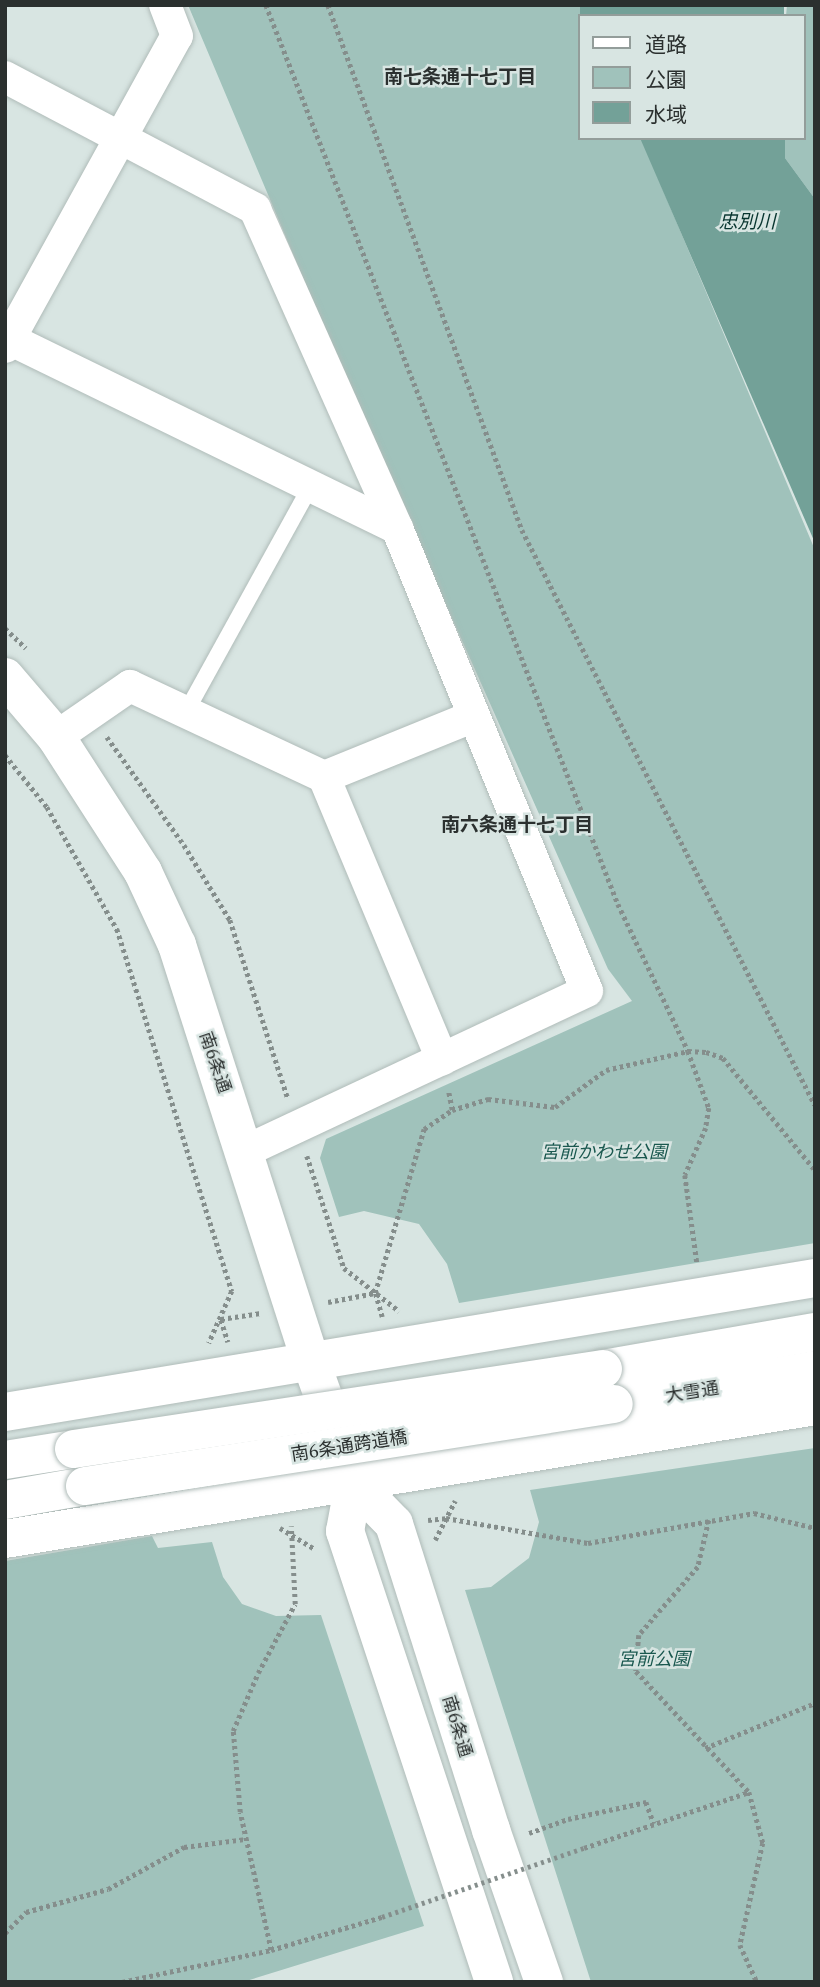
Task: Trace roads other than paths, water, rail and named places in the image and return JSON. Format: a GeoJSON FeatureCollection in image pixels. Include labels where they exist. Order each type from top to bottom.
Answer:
{"type":"FeatureCollection","features":[{"type":"Feature","properties":{"kind":"main road","name":"南6条通"},"geometry":{"type":"LineString","coordinates":[[5,677],[56,737],[143,872],[177,945],[246,1152],[311,1362],[354,1483],[394,1524],[491,1830],[544,1982]]}},
{"type":"Feature","properties":{"kind":"main road"},"geometry":{"type":"LineString","coordinates":[[5,1412],[815,1278]]}},
{"type":"Feature","properties":{"kind":"main road","name":"大雪通"},"geometry":{"type":"LineString","coordinates":[[608,1387],[758,1342],[815,1332]]}},
{"type":"Feature","properties":{"kind":"main road","name":"大雪通"},"geometry":{"type":"LineString","coordinates":[[608,1387],[770,1378],[815,1370]]}},
{"type":"Feature","properties":{"kind":"main road","name":"南6条通跨道橋"},"geometry":{"type":"LineString","coordinates":[[5,1460],[74,1449],[608,1387]]}},
{"type":"Feature","properties":{"kind":"main road","name":"南6条通跨道橋"},"geometry":{"type":"LineString","coordinates":[[5,1500],[608,1387]]}},
{"type":"Feature","properties":{"kind":"main road"},"geometry":{"type":"LineString","coordinates":[[79,1399],[107,1412],[122,1426],[132,1485],[128,1504],[110,1520]]}},
{"type":"Feature","properties":{"kind":"main road"},"geometry":{"type":"LineString","coordinates":[[5,1539],[815,1406]]}},
{"type":"Feature","properties":{"kind":"main road"},"geometry":{"type":"LineString","coordinates":[[354,1483],[345,1531],[494,1982]]}},
{"type":"Feature","properties":{"kind":"street"},"geometry":{"type":"LineString","coordinates":[[165,5],[177,36],[7,343],[397,528]]}},
{"type":"Feature","properties":{"kind":"street"},"geometry":{"type":"LineString","coordinates":[[5,77],[255,209],[397,528],[472,717],[587,991],[246,1152]]}},
{"type":"Feature","properties":{"kind":"street"},"geometry":{"type":"LineString","coordinates":[[56,737],[130,686],[324,777],[442,1059]]}},
{"type":"Feature","properties":{"kind":"street"},"geometry":{"type":"LineString","coordinates":[[324,777],[472,717]]}},
{"type":"Feature","properties":{"kind":"lane"},"geometry":{"type":"LineString","coordinates":[[186,712],[311,486]]}},
{"type":"Feature","properties":{"kind":"water"},"geometry":{"type":"Polygon","coordinates":[[[580,5],[784,5],[784,14],[580,14],[580,5]]]}},
{"type":"Feature","properties":{"kind":"water","name":"忠別川"},"geometry":{"type":"Polygon","coordinates":[[[641,140],[785,140],[785,158],[815,199],[815,543],[641,140]]]}},
{"type":"Feature","properties":{"kind":"district","name":"南七条通十七丁目"},"geometry":{"type":"Point","coordinates":[460,76]}},
{"type":"Feature","properties":{"kind":"district","name":"南六条通十七丁目"},"geometry":{"type":"Point","coordinates":[517,824]}},
{"type":"Feature","properties":{"kind":"park label","name":"宮前かわせ公園"},"geometry":{"type":"Point","coordinates":[604,1151]}},
{"type":"Feature","properties":{"kind":"park label","name":"宮前公園"},"geometry":{"type":"Point","coordinates":[654,1658]}}]}
